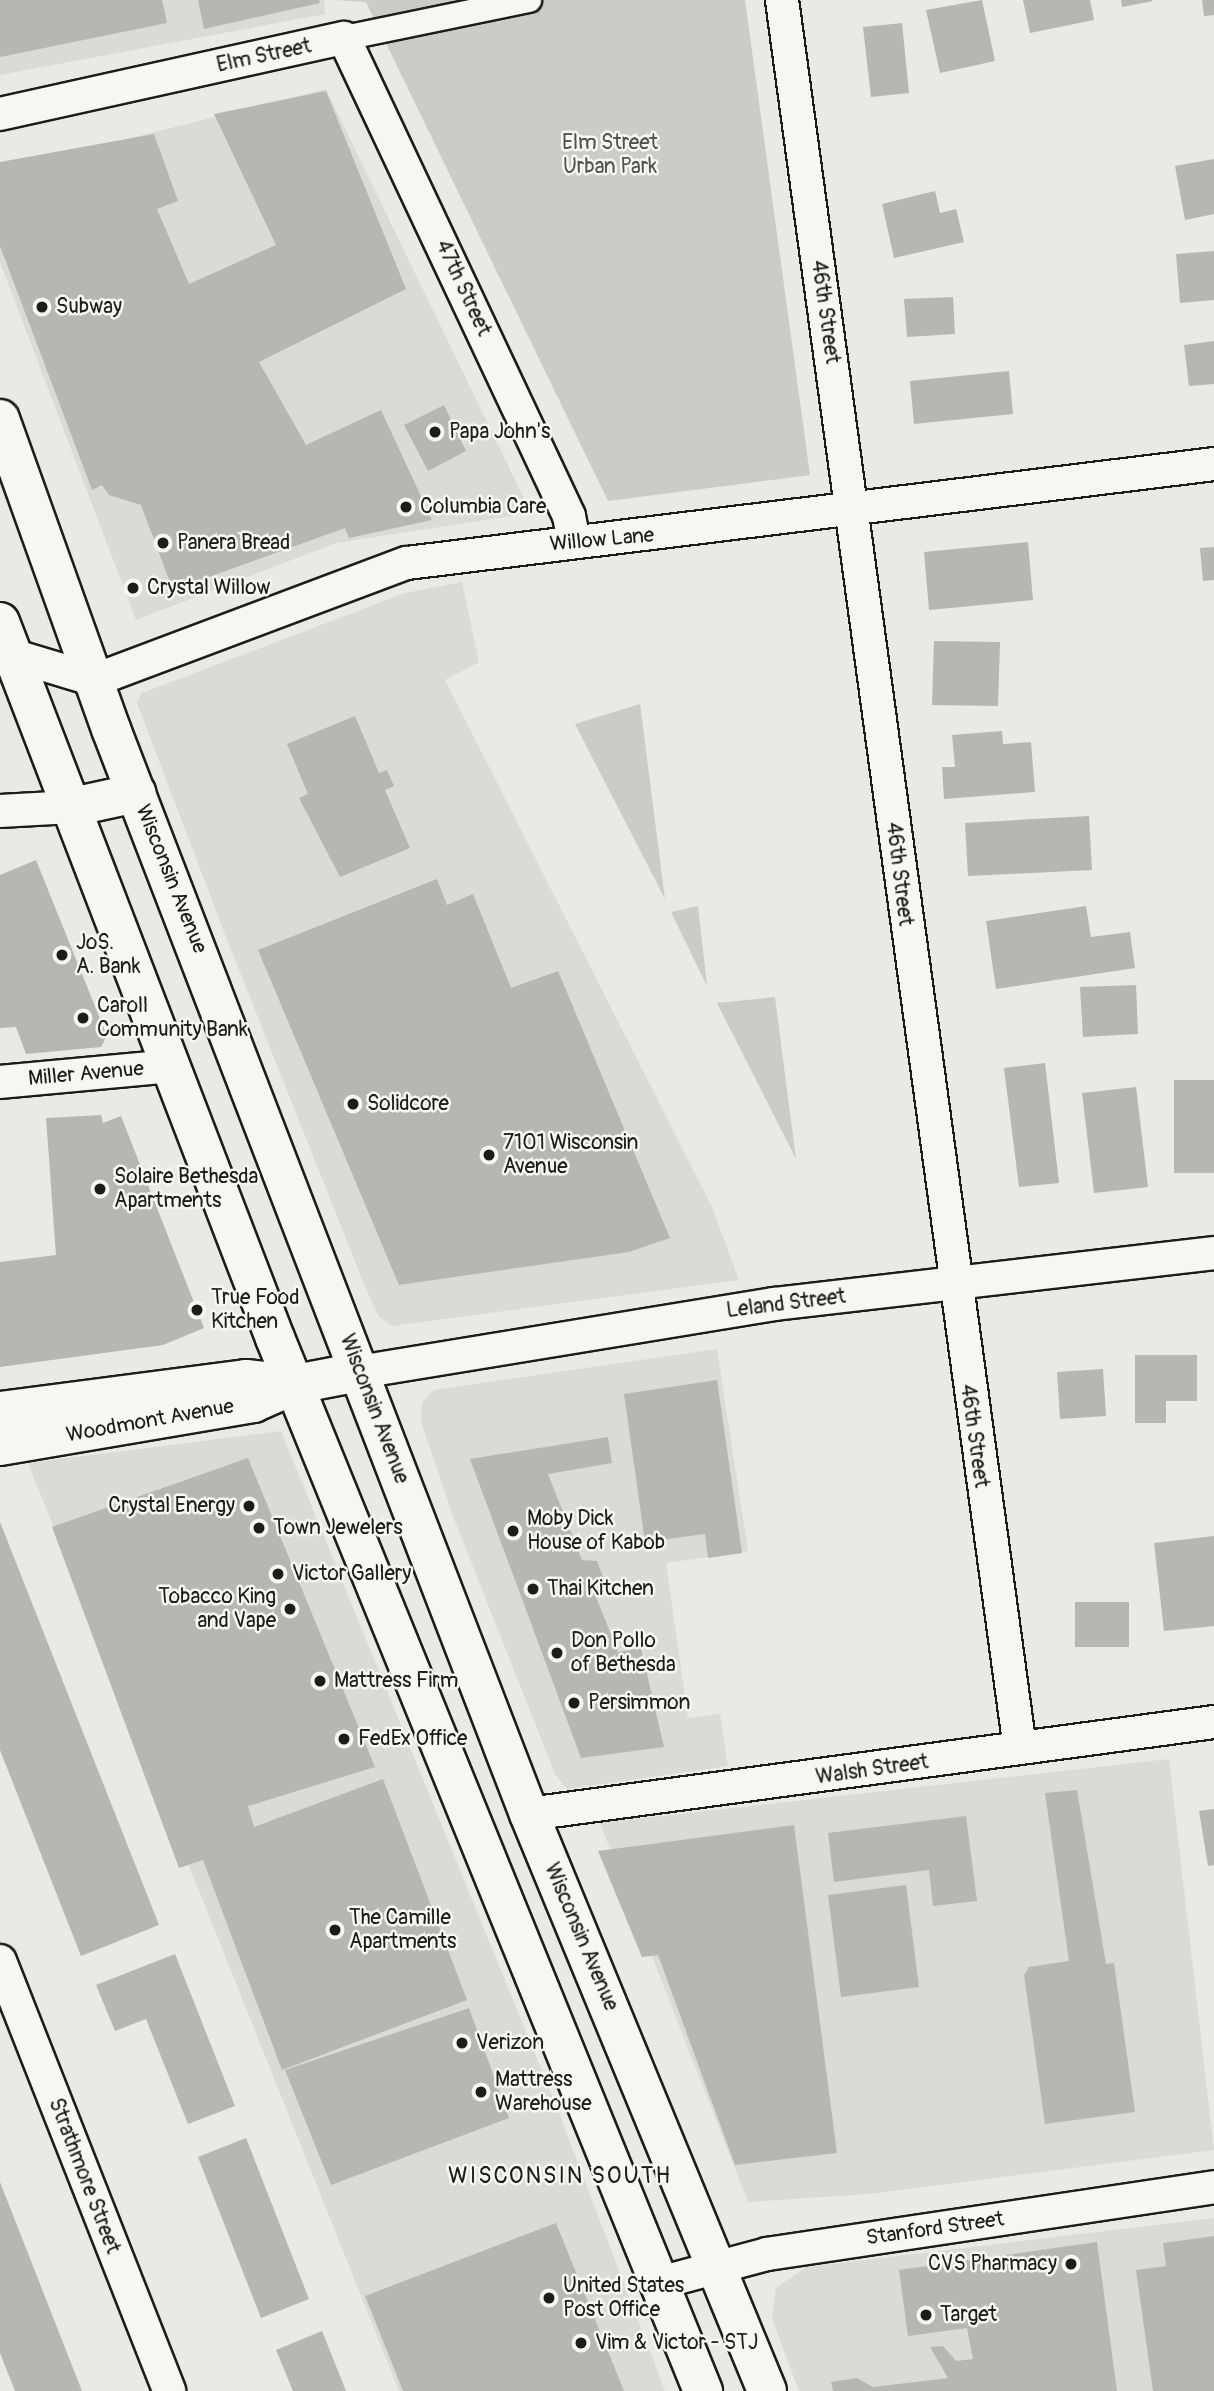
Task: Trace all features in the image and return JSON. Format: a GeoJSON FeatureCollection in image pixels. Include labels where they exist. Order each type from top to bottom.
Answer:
{"type":"FeatureCollection","features":[{"type":"Feature","properties":{"kind":"main road","name":"Wisconsin Avenue"},"geometry":{"type":"LineString","coordinates":[[0,419],[136,793],[529,1814],[719,2266],[767,2391]]}},
{"type":"Feature","properties":{"kind":"main road"},"geometry":{"type":"LineString","coordinates":[[6,639],[296,1384],[703,2391]]}},
{"type":"Feature","properties":{"kind":"main road"},"geometry":{"type":"LineString","coordinates":[[72,807],[136,793]]}},
{"type":"Feature","properties":{"kind":"main road","name":"Woodmont Avenue"},"geometry":{"type":"LineString","coordinates":[[0,1446],[253,1403],[296,1384],[359,1372]]}},
{"type":"Feature","properties":{"kind":"main road","name":"Woodmont Avenue"},"geometry":{"type":"LineString","coordinates":[[0,1411],[246,1379],[296,1384]]}},
{"type":"Feature","properties":{"kind":"street","name":"Elm Street"},"geometry":{"type":"LineString","coordinates":[[0,114],[529,0]]}},
{"type":"Feature","properties":{"kind":"street","name":"46th Street"},"geometry":{"type":"LineString","coordinates":[[782,0],[952,1285],[1020,1748]]}},
{"type":"Feature","properties":{"kind":"street","name":"47th Street"},"geometry":{"type":"LineString","coordinates":[[344,38],[569,516],[575,541]]}},
{"type":"Feature","properties":{"kind":"street","name":"Willow Lane"},"geometry":{"type":"LineString","coordinates":[[95,680],[377,571],[575,541],[851,511],[1214,464]]}},
{"type":"Feature","properties":{"kind":"street"},"geometry":{"type":"LineString","coordinates":[[6,639],[95,680]]}},
{"type":"Feature","properties":{"kind":"street"},"geometry":{"type":"LineString","coordinates":[[0,811],[72,807]]}},
{"type":"Feature","properties":{"kind":"street","name":"Miller Avenue"},"geometry":{"type":"LineString","coordinates":[[0,1082],[172,1066]]}},
{"type":"Feature","properties":{"kind":"street","name":"Leland Street"},"geometry":{"type":"LineString","coordinates":[[359,1372],[774,1304],[1214,1253]]}},
{"type":"Feature","properties":{"kind":"street","name":"Walsh Street"},"geometry":{"type":"LineString","coordinates":[[529,1814],[1214,1722]]}},
{"type":"Feature","properties":{"kind":"street","name":"Strathmore Street"},"geometry":{"type":"LineString","coordinates":[[0,1961],[169,2391]]}},
{"type":"Feature","properties":{"kind":"street","name":"Stanford Street"},"geometry":{"type":"LineString","coordinates":[[659,2283],[719,2266],[1212,2188]]}},
{"type":"Feature","properties":{"kind":"shaded area"},"geometry":{"type":"Polygon","coordinates":[[[0,0],[324,0],[325,14],[0,75],[0,0]]]}},
{"type":"Feature","properties":{"kind":"shaded area"},"geometry":{"type":"Polygon","coordinates":[[[326,89],[531,513],[336,543],[136,620],[0,262],[0,171],[326,89]]]}},
{"type":"Feature","properties":{"kind":"shaded area"},"geometry":{"type":"Polygon","coordinates":[[[462,582],[479,662],[445,680],[712,1207],[739,1280],[392,1326],[379,1317],[366,1289],[226,937],[137,703],[142,693],[405,593],[462,582]]]}},
{"type":"Feature","properties":{"kind":"shaded area"},"geometry":{"type":"Polygon","coordinates":[[[717,1349],[748,1551],[666,1563],[688,1718],[720,1714],[728,1766],[567,1789],[555,1774],[453,1516],[421,1422],[422,1403],[434,1390],[717,1349]]]}},
{"type":"Feature","properties":{"kind":"shaded area"},"geometry":{"type":"Polygon","coordinates":[[[281,1431],[555,2103],[665,2391],[399,2391],[28,1463],[281,1431]]]}},
{"type":"Feature","properties":{"kind":"shaded area"},"geometry":{"type":"Polygon","coordinates":[[[1169,1759],[1214,2150],[869,2194],[748,2202],[600,1823],[1169,1759]]]}},
{"type":"Feature","properties":{"kind":"shaded area"},"geometry":{"type":"Polygon","coordinates":[[[1214,2218],[1214,2391],[799,2391],[772,2319],[776,2288],[807,2267],[1214,2218]]]}},
{"type":"Feature","properties":{"kind":"green space","name":"Elm Street Urban Park"},"geometry":{"type":"Polygon","coordinates":[[[336,0],[745,0],[810,475],[608,501],[366,2],[336,0]]]}},
{"type":"Feature","properties":{"kind":"green space"},"geometry":{"type":"Polygon","coordinates":[[[640,704],[665,899],[575,724],[640,704]]]}},
{"type":"Feature","properties":{"kind":"green space"},"geometry":{"type":"Polygon","coordinates":[[[698,906],[707,986],[671,912],[698,906]]]}},
{"type":"Feature","properties":{"kind":"green space"},"geometry":{"type":"Polygon","coordinates":[[[775,997],[796,1159],[717,1003],[775,997]]]}},
{"type":"Feature","properties":{"kind":"building"},"geometry":{"type":"Polygon","coordinates":[[[0,0],[162,0],[167,23],[0,57],[0,0]]]}},
{"type":"Feature","properties":{"kind":"building"},"geometry":{"type":"Polygon","coordinates":[[[198,0],[319,0],[320,3],[204,29],[198,0]]]}},
{"type":"Feature","properties":{"kind":"building"},"geometry":{"type":"Polygon","coordinates":[[[982,0],[995,61],[940,73],[926,10],[982,0]]]}},
{"type":"Feature","properties":{"kind":"building"},"geometry":{"type":"Polygon","coordinates":[[[1023,0],[1090,0],[1094,20],[1030,33],[1023,0]]]}},
{"type":"Feature","properties":{"kind":"building"},"geometry":{"type":"Polygon","coordinates":[[[1121,0],[1152,0],[1153,1],[1122,7],[1121,0]]]}},
{"type":"Feature","properties":{"kind":"building"},"geometry":{"type":"Polygon","coordinates":[[[1202,0],[1214,0],[1214,15],[1204,16],[1202,0]]]}},
{"type":"Feature","properties":{"kind":"building"},"geometry":{"type":"Polygon","coordinates":[[[902,23],[909,93],[871,97],[863,27],[902,23]]]}},
{"type":"Feature","properties":{"kind":"building"},"geometry":{"type":"Polygon","coordinates":[[[326,91],[406,289],[259,362],[306,445],[381,410],[432,520],[349,538],[345,528],[173,590],[141,505],[109,495],[102,485],[92,490],[0,246],[0,162],[154,134],[178,201],[157,209],[189,284],[276,245],[214,114],[326,91]]]}},
{"type":"Feature","properties":{"kind":"building"},"geometry":{"type":"Polygon","coordinates":[[[1214,159],[1214,214],[1185,220],[1175,166],[1214,159]]]}},
{"type":"Feature","properties":{"kind":"building"},"geometry":{"type":"Polygon","coordinates":[[[935,191],[940,213],[956,209],[964,242],[894,258],[882,204],[935,191]]]}},
{"type":"Feature","properties":{"kind":"building"},"geometry":{"type":"Polygon","coordinates":[[[1214,251],[1214,300],[1180,303],[1176,254],[1214,251]]]}},
{"type":"Feature","properties":{"kind":"building"},"geometry":{"type":"Polygon","coordinates":[[[953,297],[955,334],[907,337],[904,299],[953,297]]]}},
{"type":"Feature","properties":{"kind":"building"},"geometry":{"type":"Polygon","coordinates":[[[1214,341],[1214,384],[1189,386],[1184,345],[1214,341]]]}},
{"type":"Feature","properties":{"kind":"building"},"geometry":{"type":"Polygon","coordinates":[[[1009,371],[1013,414],[914,424],[910,381],[1009,371]]]}},
{"type":"Feature","properties":{"kind":"building"},"geometry":{"type":"Polygon","coordinates":[[[444,405],[466,451],[428,471],[404,425],[444,405]]]}},
{"type":"Feature","properties":{"kind":"building"},"geometry":{"type":"Polygon","coordinates":[[[1028,542],[1033,600],[929,610],[924,552],[1028,542]]]}},
{"type":"Feature","properties":{"kind":"building"},"geometry":{"type":"Polygon","coordinates":[[[1214,547],[1214,580],[1203,581],[1200,548],[1214,547]]]}},
{"type":"Feature","properties":{"kind":"building"},"geometry":{"type":"Polygon","coordinates":[[[934,641],[1000,642],[998,706],[932,705],[934,641]]]}},
{"type":"Feature","properties":{"kind":"building"},"geometry":{"type":"Polygon","coordinates":[[[355,716],[379,773],[387,770],[394,786],[385,790],[410,848],[340,877],[299,798],[308,794],[287,744],[355,716]]]}},
{"type":"Feature","properties":{"kind":"building"},"geometry":{"type":"Polygon","coordinates":[[[1002,731],[1003,744],[1031,742],[1035,792],[944,799],[942,767],[955,767],[952,735],[1002,731]]]}},
{"type":"Feature","properties":{"kind":"building"},"geometry":{"type":"Polygon","coordinates":[[[1089,816],[1092,870],[968,876],[965,823],[1089,816]]]}},
{"type":"Feature","properties":{"kind":"building"},"geometry":{"type":"Polygon","coordinates":[[[36,860],[107,1036],[101,1047],[26,1054],[16,1027],[0,1028],[0,875],[36,860]]]}},
{"type":"Feature","properties":{"kind":"building","name":"7101 Wisconsin Avenue"},"geometry":{"type":"Polygon","coordinates":[[[437,879],[447,905],[473,894],[511,988],[558,971],[670,1238],[629,1252],[399,1285],[258,950],[437,879]]]}},
{"type":"Feature","properties":{"kind":"building"},"geometry":{"type":"Polygon","coordinates":[[[1086,906],[1091,937],[1130,932],[1135,968],[996,989],[986,921],[1086,906]]]}},
{"type":"Feature","properties":{"kind":"building"},"geometry":{"type":"Polygon","coordinates":[[[1136,985],[1138,1034],[1083,1037],[1080,987],[1136,985]]]}},
{"type":"Feature","properties":{"kind":"building"},"geometry":{"type":"Polygon","coordinates":[[[1045,1063],[1059,1183],[1019,1187],[1004,1068],[1045,1063]]]}},
{"type":"Feature","properties":{"kind":"building"},"geometry":{"type":"Polygon","coordinates":[[[1174,1080],[1214,1080],[1214,1173],[1174,1173],[1174,1080]]]}},
{"type":"Feature","properties":{"kind":"building"},"geometry":{"type":"Polygon","coordinates":[[[1136,1087],[1148,1187],[1094,1193],[1082,1093],[1136,1087]]]}},
{"type":"Feature","properties":{"kind":"building","name":"Solaire Bethesda Apartments"},"geometry":{"type":"Polygon","coordinates":[[[101,1115],[103,1123],[121,1116],[204,1328],[163,1345],[0,1367],[0,1262],[56,1255],[46,1118],[101,1115]]]}},
{"type":"Feature","properties":{"kind":"building"},"geometry":{"type":"Polygon","coordinates":[[[1135,1355],[1197,1355],[1197,1401],[1166,1401],[1166,1423],[1135,1423],[1135,1355]]]}},
{"type":"Feature","properties":{"kind":"building"},"geometry":{"type":"Polygon","coordinates":[[[1103,1369],[1106,1416],[1060,1419],[1057,1372],[1103,1369]]]}},
{"type":"Feature","properties":{"kind":"building"},"geometry":{"type":"Polygon","coordinates":[[[717,1380],[742,1553],[708,1558],[705,1534],[645,1542],[624,1394],[717,1380]]]}},
{"type":"Feature","properties":{"kind":"building"},"geometry":{"type":"Polygon","coordinates":[[[608,1437],[612,1463],[548,1474],[582,1560],[597,1561],[608,1590],[594,1592],[618,1652],[641,1648],[664,1747],[581,1758],[470,1459],[608,1437]]]}},
{"type":"Feature","properties":{"kind":"building"},"geometry":{"type":"Polygon","coordinates":[[[248,1458],[375,1767],[248,1806],[254,1827],[383,1779],[467,2000],[282,2070],[203,1860],[179,1868],[52,1527],[248,1458]]]}},
{"type":"Feature","properties":{"kind":"building"},"geometry":{"type":"Polygon","coordinates":[[[0,1522],[159,1925],[81,1956],[0,1750],[0,1522]]]}},
{"type":"Feature","properties":{"kind":"building"},"geometry":{"type":"Polygon","coordinates":[[[1214,1536],[1214,1626],[1164,1631],[1154,1543],[1214,1536]]]}},
{"type":"Feature","properties":{"kind":"building"},"geometry":{"type":"Polygon","coordinates":[[[1075,1602],[1129,1602],[1129,1647],[1075,1647],[1075,1602]]]}},
{"type":"Feature","properties":{"kind":"building"},"geometry":{"type":"Polygon","coordinates":[[[1077,1790],[1106,1964],[1114,1963],[1135,2112],[1045,2124],[1024,1975],[1029,1967],[1069,1961],[1045,1793],[1077,1790]]]}},
{"type":"Feature","properties":{"kind":"building"},"geometry":{"type":"Polygon","coordinates":[[[1214,1809],[1214,1865],[1208,1866],[1199,1811],[1214,1809]]]}},
{"type":"Feature","properties":{"kind":"building"},"geometry":{"type":"Polygon","coordinates":[[[966,1816],[977,1901],[933,1906],[929,1870],[834,1882],[828,1833],[966,1816]]]}},
{"type":"Feature","properties":{"kind":"building"},"geometry":{"type":"Polygon","coordinates":[[[794,1825],[837,2153],[735,2165],[658,1955],[642,1957],[598,1851],[794,1825]]]}},
{"type":"Feature","properties":{"kind":"building"},"geometry":{"type":"Polygon","coordinates":[[[906,1885],[919,1987],[841,1997],[828,1895],[906,1885]]]}},
{"type":"Feature","properties":{"kind":"building"},"geometry":{"type":"Polygon","coordinates":[[[175,1954],[235,2106],[188,2124],[146,2019],[115,2031],[96,1985],[175,1954]]]}},
{"type":"Feature","properties":{"kind":"building"},"geometry":{"type":"Polygon","coordinates":[[[469,2008],[509,2118],[331,2185],[285,2070],[469,2008]]]}},
{"type":"Feature","properties":{"kind":"building"},"geometry":{"type":"Polygon","coordinates":[[[246,2138],[309,2299],[261,2318],[198,2157],[246,2138]]]}},
{"type":"Feature","properties":{"kind":"building"},"geometry":{"type":"Polygon","coordinates":[[[0,2182],[82,2391],[15,2391],[0,2353],[0,2182]]]}},
{"type":"Feature","properties":{"kind":"building"},"geometry":{"type":"Polygon","coordinates":[[[556,2223],[624,2391],[403,2391],[365,2296],[556,2223]]]}},
{"type":"Feature","properties":{"kind":"building"},"geometry":{"type":"Polygon","coordinates":[[[1214,2236],[1214,2391],[1153,2391],[1136,2270],[1166,2266],[1163,2243],[1214,2236]]]}},
{"type":"Feature","properties":{"kind":"building"},"geometry":{"type":"Polygon","coordinates":[[[1097,2242],[1117,2391],[833,2391],[831,2382],[857,2378],[873,2387],[948,2378],[930,2347],[943,2346],[956,2361],[973,2359],[967,2328],[908,2336],[899,2270],[1097,2242]]]}},
{"type":"Feature","properties":{"kind":"building"},"geometry":{"type":"Polygon","coordinates":[[[322,2331],[346,2391],[293,2391],[276,2350],[322,2331]]]}},
{"type":"Feature","properties":{"kind":"place","name":"Subway"},"geometry":{"type":"Point","coordinates":[42,307]}},
{"type":"Feature","properties":{"kind":"place","name":"Papa John's"},"geometry":{"type":"Point","coordinates":[435,432]}},
{"type":"Feature","properties":{"kind":"place","name":"Columbia Care"},"geometry":{"type":"Point","coordinates":[406,507]}},
{"type":"Feature","properties":{"kind":"place","name":"Panera Bread"},"geometry":{"type":"Point","coordinates":[163,543]}},
{"type":"Feature","properties":{"kind":"place","name":"Crystal Willow"},"geometry":{"type":"Point","coordinates":[133,588]}},
{"type":"Feature","properties":{"kind":"place","name":"JoS. A. Bank"},"geometry":{"type":"Point","coordinates":[62,955]}},
{"type":"Feature","properties":{"kind":"place","name":"Caroll Community Bank"},"geometry":{"type":"Point","coordinates":[83,1018]}},
{"type":"Feature","properties":{"kind":"place","name":"Solidcore"},"geometry":{"type":"Point","coordinates":[353,1104]}},
{"type":"Feature","properties":{"kind":"place","name":"7101 Wisconsin Avenue"},"geometry":{"type":"Point","coordinates":[489,1155]}},
{"type":"Feature","properties":{"kind":"place","name":"Solaire Bethesda Apartments"},"geometry":{"type":"Point","coordinates":[100,1189]}},
{"type":"Feature","properties":{"kind":"place","name":"True Food Kitchen"},"geometry":{"type":"Point","coordinates":[197,1310]}},
{"type":"Feature","properties":{"kind":"place","name":"Crystal Energy"},"geometry":{"type":"Point","coordinates":[249,1506]}},
{"type":"Feature","properties":{"kind":"place","name":"Town Jewelers"},"geometry":{"type":"Point","coordinates":[259,1528]}},
{"type":"Feature","properties":{"kind":"place","name":"Moby Dick House of Kabob"},"geometry":{"type":"Point","coordinates":[513,1531]}},
{"type":"Feature","properties":{"kind":"place","name":"Victor Gallery"},"geometry":{"type":"Point","coordinates":[278,1574]}},
{"type":"Feature","properties":{"kind":"place","name":"Thai Kitchen"},"geometry":{"type":"Point","coordinates":[533,1589]}},
{"type":"Feature","properties":{"kind":"place","name":"Tobacco King and Vape"},"geometry":{"type":"Point","coordinates":[290,1609]}},
{"type":"Feature","properties":{"kind":"place","name":"Don Pollo of Bethesda"},"geometry":{"type":"Point","coordinates":[557,1653]}},
{"type":"Feature","properties":{"kind":"place","name":"Mattress Firm"},"geometry":{"type":"Point","coordinates":[320,1681]}},
{"type":"Feature","properties":{"kind":"place","name":"Persimmon"},"geometry":{"type":"Point","coordinates":[574,1703]}},
{"type":"Feature","properties":{"kind":"place","name":"FedEx Office"},"geometry":{"type":"Point","coordinates":[344,1739]}},
{"type":"Feature","properties":{"kind":"place","name":"The Camille Apartments"},"geometry":{"type":"Point","coordinates":[335,1930]}},
{"type":"Feature","properties":{"kind":"place","name":"Verizon"},"geometry":{"type":"Point","coordinates":[462,2043]}},
{"type":"Feature","properties":{"kind":"place","name":"Mattress Warehouse"},"geometry":{"type":"Point","coordinates":[481,2092]}},
{"type":"Feature","properties":{"kind":"place","name":"CVS Pharmacy"},"geometry":{"type":"Point","coordinates":[1071,2264]}},
{"type":"Feature","properties":{"kind":"place","name":"United States Post Office"},"geometry":{"type":"Point","coordinates":[549,2298]}},
{"type":"Feature","properties":{"kind":"place","name":"Target"},"geometry":{"type":"Point","coordinates":[926,2315]}},
{"type":"Feature","properties":{"kind":"place","name":"Vim & Victor - STJ"},"geometry":{"type":"Point","coordinates":[581,2343]}},
{"type":"Feature","properties":{"kind":"district","name":"WISCONSIN SOUTH"},"geometry":{"type":"Point","coordinates":[560,2176]}}]}
